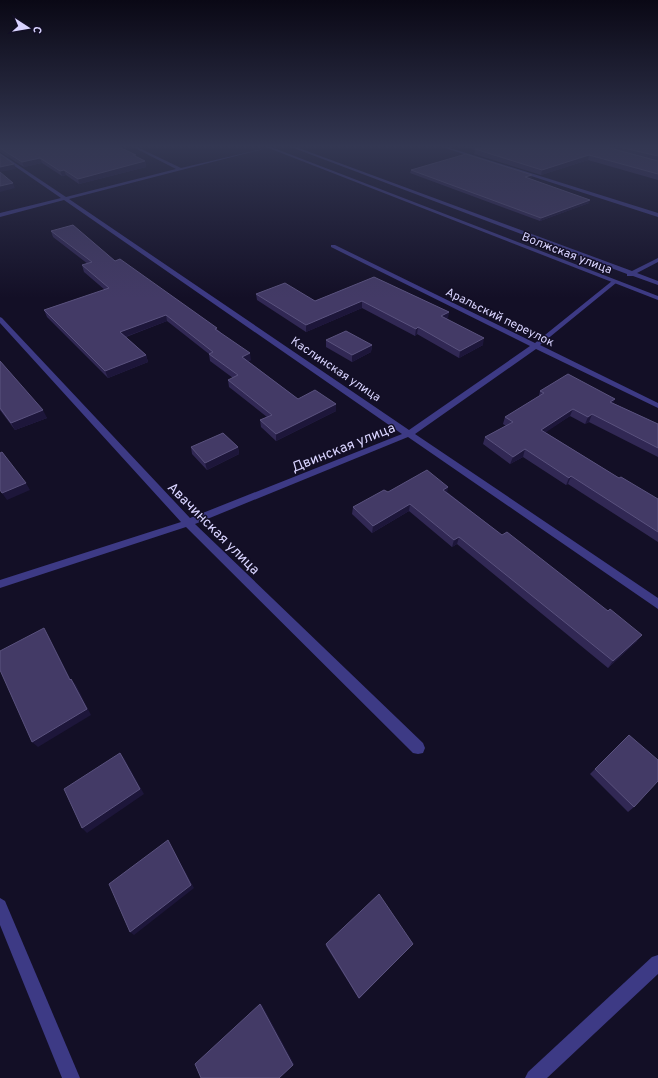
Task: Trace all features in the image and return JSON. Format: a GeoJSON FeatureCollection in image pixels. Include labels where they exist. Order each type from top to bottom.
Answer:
{"type":"FeatureCollection","features":[{"type":"Feature","properties":{"kind":"street","name":"Каслинская улица"},"geometry":{"type":"LineString","coordinates":[[64,197],[658,604]]}},
{"type":"Feature","properties":{"kind":"street"},"geometry":{"type":"LineString","coordinates":[[0,215],[72,197]]}},
{"type":"Feature","properties":{"kind":"street","name":"Волжская улица"},"geometry":{"type":"LineString","coordinates":[[398,197],[658,298]]}},
{"type":"Feature","properties":{"kind":"street","name":"Волжская улица"},"geometry":{"type":"LineString","coordinates":[[427,197],[658,283]]}},
{"type":"Feature","properties":{"kind":"street"},"geometry":{"type":"LineString","coordinates":[[602,197],[658,215]]}},
{"type":"Feature","properties":{"kind":"street","name":"Аральский переулок"},"geometry":{"type":"LineString","coordinates":[[333,246],[658,406]]}},
{"type":"Feature","properties":{"kind":"street","name":"Двинская улица"},"geometry":{"type":"LineString","coordinates":[[0,584],[188,523],[409,434],[535,346],[614,282],[658,260]]}},
{"type":"Feature","properties":{"kind":"street","name":"Авачинская улица"},"geometry":{"type":"LineString","coordinates":[[0,319],[188,523],[418,748]]}},
{"type":"Feature","properties":{"kind":"street"},"geometry":{"type":"LineString","coordinates":[[0,906],[70,1078]]}},
{"type":"Feature","properties":{"kind":"street"},"geometry":{"type":"LineString","coordinates":[[534,1078],[658,963]]}},
{"type":"Feature","properties":{"kind":"building"},"geometry":{"type":"Polygon","coordinates":[[[485,197],[582,197],[590,200],[541,218],[485,197]]]}},
{"type":"Feature","properties":{"kind":"building"},"geometry":{"type":"Polygon","coordinates":[[[73,225],[115,261],[120,259],[250,353],[242,357],[298,399],[315,390],[336,404],[276,434],[260,420],[272,415],[228,380],[238,375],[209,354],[213,352],[166,315],[120,332],[146,355],[105,371],[44,310],[109,288],[82,265],[92,262],[51,231],[73,225]]]}},
{"type":"Feature","properties":{"kind":"building"},"geometry":{"type":"Polygon","coordinates":[[[374,277],[449,312],[441,316],[484,338],[460,351],[418,327],[416,329],[362,301],[306,325],[256,294],[285,283],[315,301],[374,277]]]}},
{"type":"Feature","properties":{"kind":"building"},"geometry":{"type":"Polygon","coordinates":[[[346,331],[372,345],[352,355],[326,340],[346,331]]]}},
{"type":"Feature","properties":{"kind":"building"},"geometry":{"type":"Polygon","coordinates":[[[0,361],[43,410],[11,423],[0,408],[0,361]]]}},
{"type":"Feature","properties":{"kind":"building"},"geometry":{"type":"Polygon","coordinates":[[[568,374],[615,399],[610,402],[658,424],[658,448],[592,414],[588,417],[573,409],[541,430],[619,478],[621,477],[658,499],[658,532],[571,476],[569,478],[525,449],[513,457],[485,437],[513,422],[505,417],[544,393],[540,391],[568,374]]]}},
{"type":"Feature","properties":{"kind":"building"},"geometry":{"type":"Polygon","coordinates":[[[223,433],[238,447],[205,463],[191,447],[223,433]]]}},
{"type":"Feature","properties":{"kind":"building"},"geometry":{"type":"Polygon","coordinates":[[[2,452],[26,483],[2,493],[0,490],[0,453],[2,452]]]}},
{"type":"Feature","properties":{"kind":"building"},"geometry":{"type":"Polygon","coordinates":[[[427,470],[448,487],[443,490],[502,535],[507,532],[608,611],[610,609],[642,635],[613,661],[459,537],[454,540],[410,504],[373,526],[353,507],[384,490],[388,492],[427,470]]]}},
{"type":"Feature","properties":{"kind":"building"},"geometry":{"type":"Polygon","coordinates":[[[44,628],[70,680],[71,679],[87,709],[32,742],[0,670],[0,651],[44,628]]]}},
{"type":"Feature","properties":{"kind":"building"},"geometry":{"type":"Polygon","coordinates":[[[629,735],[658,760],[658,781],[634,807],[595,769],[629,735]]]}},
{"type":"Feature","properties":{"kind":"building"},"geometry":{"type":"Polygon","coordinates":[[[120,753],[140,789],[82,828],[64,789],[120,753]]]}},
{"type":"Feature","properties":{"kind":"building"},"geometry":{"type":"Polygon","coordinates":[[[168,840],[191,885],[130,932],[109,884],[168,840]]]}},
{"type":"Feature","properties":{"kind":"building"},"geometry":{"type":"Polygon","coordinates":[[[379,894],[413,944],[359,998],[326,944],[379,894]]]}},
{"type":"Feature","properties":{"kind":"building"},"geometry":{"type":"Polygon","coordinates":[[[260,1004],[293,1065],[279,1078],[201,1078],[195,1064],[260,1004]]]}}]}
